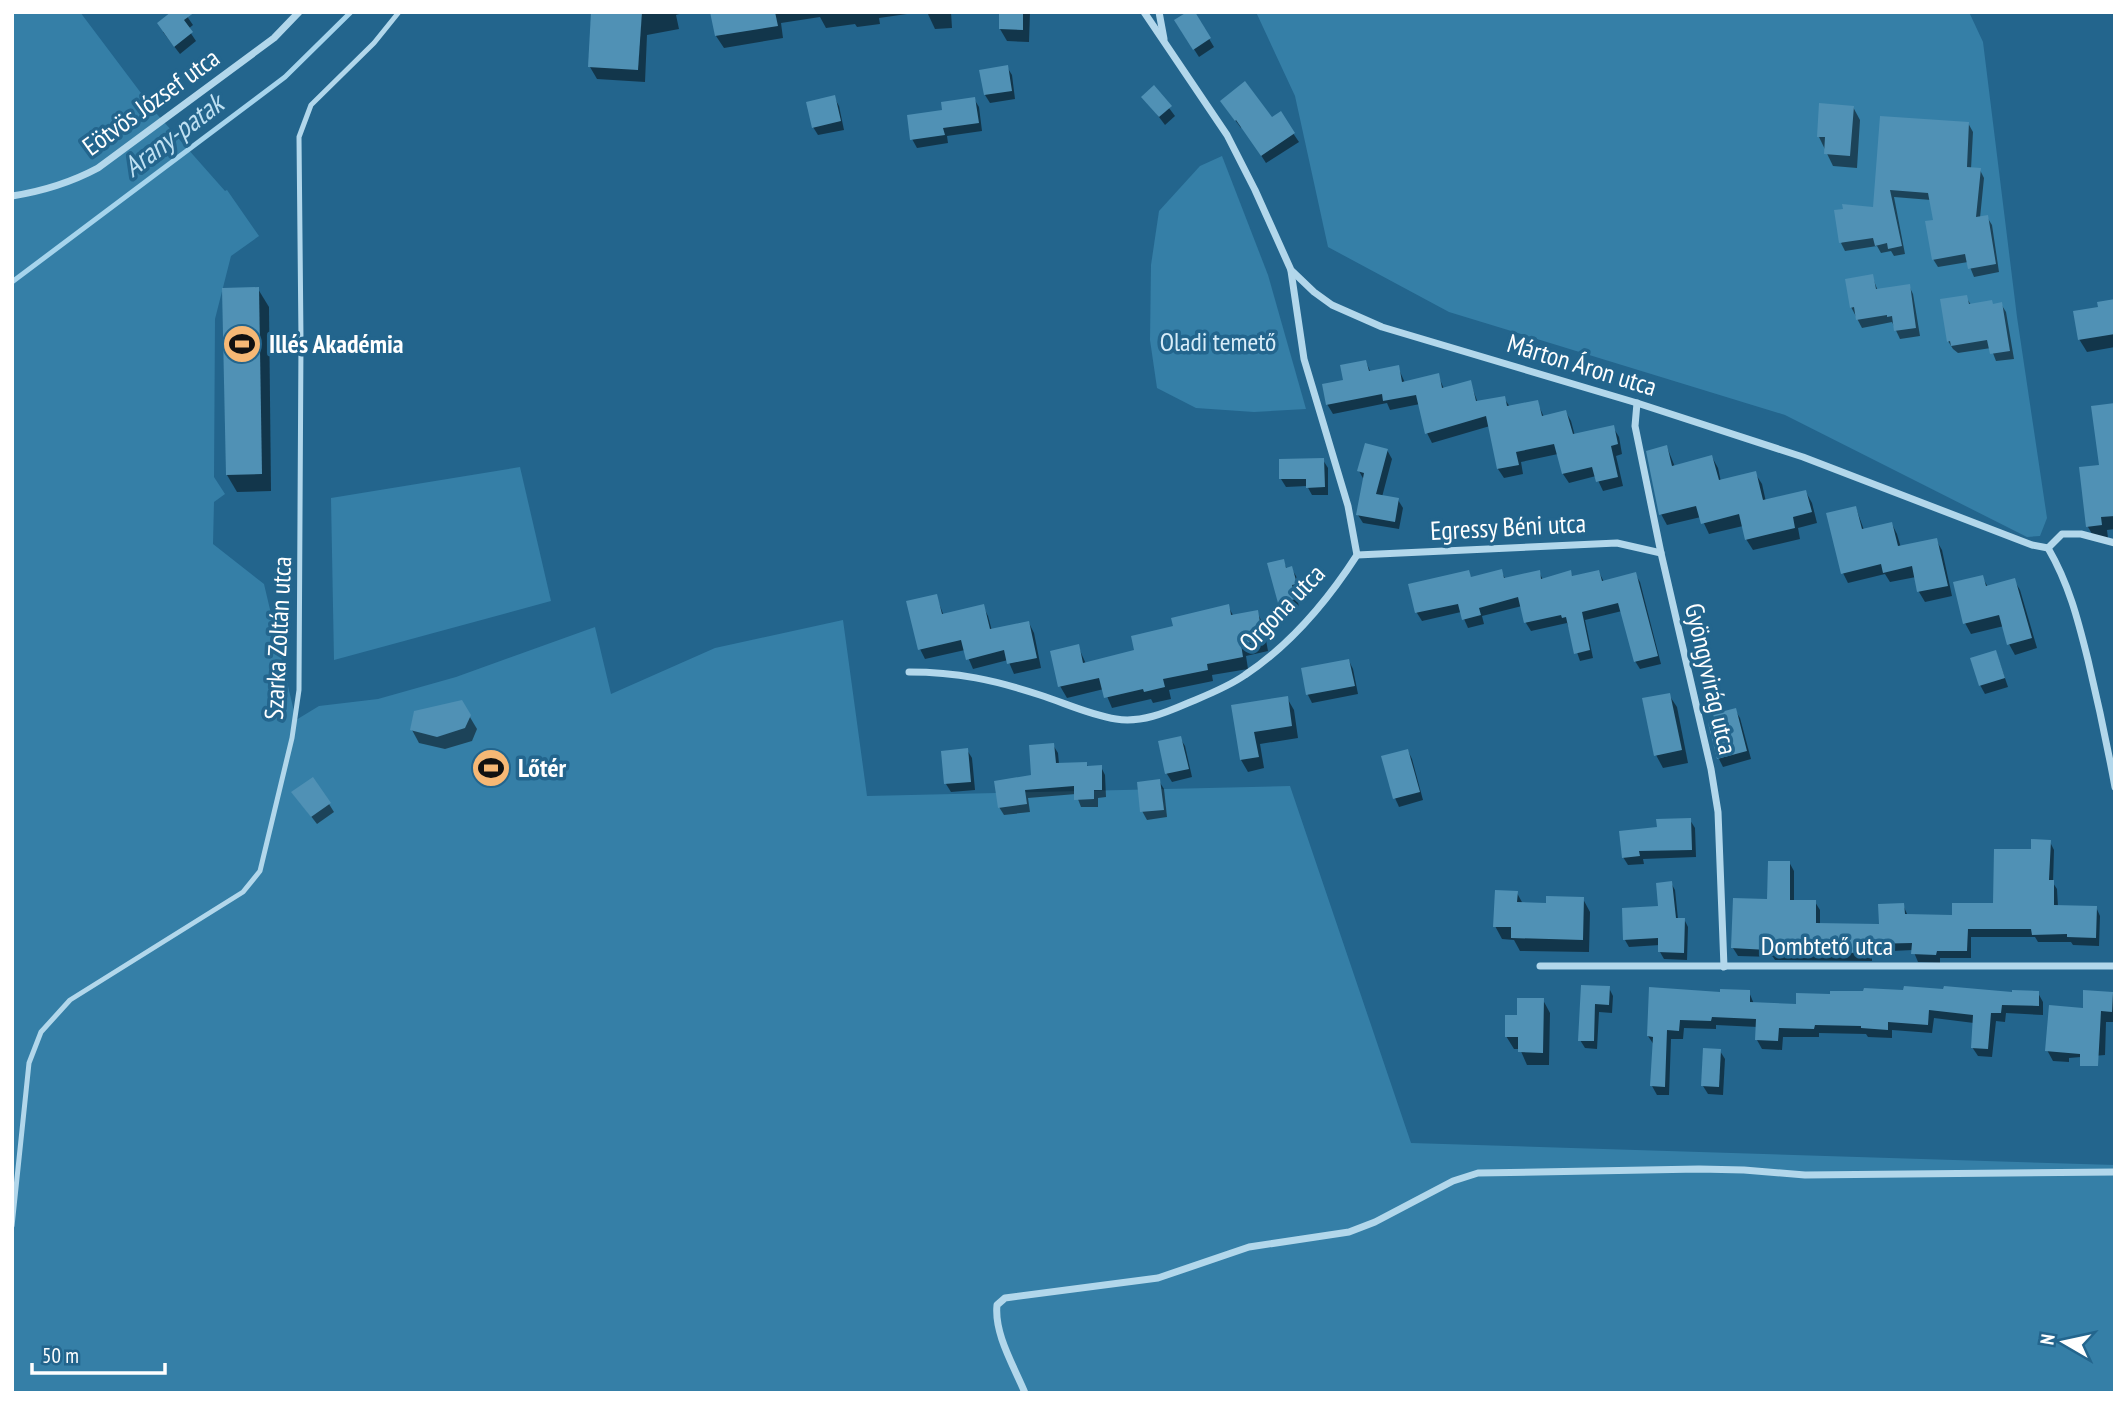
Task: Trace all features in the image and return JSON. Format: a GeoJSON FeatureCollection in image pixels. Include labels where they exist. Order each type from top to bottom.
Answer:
{"type":"FeatureCollection","features":[{"type":"Feature","properties":{"kind":"street","name":"Eötvös József utca"},"geometry":{"type":"LineString","coordinates":[[12,196],[72,182],[98,168],[274,38],[299,12]]}},
{"type":"Feature","properties":{"kind":"street","name":"Márton Áron utca"},"geometry":{"type":"LineString","coordinates":[[1144,12],[1227,135],[1291,270],[1314,292],[1332,304],[1382,327],[1637,403],[1803,457],[2032,545],[2048,548]]}},
{"type":"Feature","properties":{"kind":"street","name":"Márton Áron utca"},"geometry":{"type":"LineString","coordinates":[[1159,12],[1164,41]]}},
{"type":"Feature","properties":{"kind":"street","name":"Orgona utca"},"geometry":{"type":"LineString","coordinates":[[909,671],[947,672],[980,677],[1117,719],[1142,719],[1166,713],[1245,675],[1292,636],[1335,589],[1357,555],[1348,506],[1304,359],[1291,270]]}},
{"type":"Feature","properties":{"kind":"street","name":"Gyöngyvirág utca"},"geometry":{"type":"LineString","coordinates":[[1637,403],[1635,426],[1711,769],[1718,812],[1724,967]]}},
{"type":"Feature","properties":{"kind":"street"},"geometry":{"type":"LineString","coordinates":[[2115,542],[2081,534],[2062,534],[2048,548],[2063,573],[2072,596],[2103,722],[2115,787]]}},
{"type":"Feature","properties":{"kind":"street","name":"Egressy Béni utca"},"geometry":{"type":"LineString","coordinates":[[1357,555],[1616,543],[1661,553]]}},
{"type":"Feature","properties":{"kind":"street","name":"Dombtető utca"},"geometry":{"type":"LineString","coordinates":[[1540,966],[2115,966]]}},
{"type":"Feature","properties":{"kind":"street"},"geometry":{"type":"LineString","coordinates":[[1025,1393],[996,1316],[998,1305],[1005,1298],[1158,1278],[1249,1247],[1349,1232],[1375,1222],[1453,1181],[1478,1173],[1663,1169],[1744,1170],[1805,1175],[2115,1172]]}},
{"type":"Feature","properties":{"kind":"lane","name":"Szarka Zoltán utca"},"geometry":{"type":"LineString","coordinates":[[12,1226],[29,1063],[41,1032],[70,1000],[243,892],[260,871],[292,738],[299,690],[299,137],[311,105],[374,43],[399,12]]}},
{"type":"Feature","properties":{"kind":"green space"},"geometry":{"type":"Polygon","coordinates":[[[12,12],[80,12],[156,113],[225,191],[227,190],[259,236],[231,256],[215,319],[214,477],[225,494],[214,502],[213,544],[264,584],[296,720],[319,706],[378,699],[456,677],[595,627],[611,694],[715,648],[843,620],[867,796],[1290,786],[1411,1143],[2115,1165],[2115,1393],[12,1393],[12,12]]]}},
{"type":"Feature","properties":{"kind":"green space"},"geometry":{"type":"Polygon","coordinates":[[[1256,12],[1969,12],[1983,42],[2017,317],[2047,518],[2040,536],[2027,537],[1785,415],[1449,312],[1328,247],[1295,96],[1256,12]]]}},
{"type":"Feature","properties":{"kind":"green space","name":"Oladi temető"},"geometry":{"type":"Polygon","coordinates":[[[1222,156],[1268,275],[1306,409],[1254,412],[1196,408],[1157,388],[1150,340],[1151,265],[1159,211],[1200,166],[1222,156]]]}},
{"type":"Feature","properties":{"kind":"green space"},"geometry":{"type":"Polygon","coordinates":[[[520,467],[551,601],[334,660],[331,498],[520,467]]]}},
{"type":"Feature","properties":{"kind":"building"},"geometry":{"type":"Polygon","coordinates":[[[171,12],[195,12],[184,20],[193,32],[174,47],[157,23],[171,12]]]}},
{"type":"Feature","properties":{"kind":"building"},"geometry":{"type":"Polygon","coordinates":[[[591,12],[642,12],[638,70],[588,67],[591,12]]]}},
{"type":"Feature","properties":{"kind":"building"},"geometry":{"type":"Polygon","coordinates":[[[710,12],[775,12],[778,26],[715,36],[710,12]]]}},
{"type":"Feature","properties":{"kind":"building"},"geometry":{"type":"Polygon","coordinates":[[[999,12],[1023,12],[1023,30],[999,29],[999,12]]]}},
{"type":"Feature","properties":{"kind":"building"},"geometry":{"type":"Polygon","coordinates":[[[1187,12],[1195,12],[1211,38],[1193,50],[1174,20],[1187,12]]]}},
{"type":"Feature","properties":{"kind":"building"},"geometry":{"type":"Polygon","coordinates":[[[1008,65],[1012,91],[984,95],[979,70],[1008,65]]]}},
{"type":"Feature","properties":{"kind":"building"},"geometry":{"type":"Polygon","coordinates":[[[1245,81],[1272,117],[1281,111],[1295,133],[1261,156],[1220,101],[1245,81]]]}},
{"type":"Feature","properties":{"kind":"building"},"geometry":{"type":"Polygon","coordinates":[[[1154,85],[1172,106],[1159,117],[1141,97],[1154,85]]]}},
{"type":"Feature","properties":{"kind":"building"},"geometry":{"type":"Polygon","coordinates":[[[835,95],[841,121],[812,128],[806,102],[835,95]]]}},
{"type":"Feature","properties":{"kind":"building"},"geometry":{"type":"Polygon","coordinates":[[[975,97],[979,123],[943,128],[945,135],[910,140],[907,115],[942,110],[941,102],[975,97]]]}},
{"type":"Feature","properties":{"kind":"building"},"geometry":{"type":"Polygon","coordinates":[[[1819,103],[1854,106],[1850,156],[1824,154],[1825,137],[1817,137],[1819,103]]]}},
{"type":"Feature","properties":{"kind":"building"},"geometry":{"type":"Polygon","coordinates":[[[1880,116],[1969,122],[1967,167],[1981,168],[1976,217],[1988,215],[1996,264],[1968,269],[1965,254],[1932,260],[1925,221],[1933,220],[1928,193],[1890,190],[1902,246],[1888,249],[1887,243],[1875,246],[1873,238],[1839,243],[1834,210],[1843,209],[1842,204],[1873,207],[1880,116]]]}},
{"type":"Feature","properties":{"kind":"building"},"geometry":{"type":"Polygon","coordinates":[[[1873,274],[1876,289],[1910,284],[1916,328],[1894,331],[1892,316],[1887,315],[1856,320],[1854,307],[1850,308],[1845,279],[1873,274]]]}},
{"type":"Feature","properties":{"kind":"building","name":"Illés Akadémia"},"geometry":{"type":"Polygon","coordinates":[[[259,287],[262,474],[226,475],[222,288],[259,287]]]}},
{"type":"Feature","properties":{"kind":"building"},"geometry":{"type":"Polygon","coordinates":[[[1967,295],[1969,304],[1992,300],[1993,304],[2002,302],[2010,351],[1990,354],[1987,340],[1951,346],[1950,341],[1947,342],[1940,299],[1967,295]]]}},
{"type":"Feature","properties":{"kind":"building"},"geometry":{"type":"Polygon","coordinates":[[[2115,299],[2115,334],[2078,340],[2073,311],[2098,307],[2097,302],[2115,299]]]}},
{"type":"Feature","properties":{"kind":"building"},"geometry":{"type":"Polygon","coordinates":[[[1366,360],[1369,371],[1399,365],[1402,382],[1439,373],[1442,388],[1471,380],[1476,401],[1505,396],[1507,406],[1538,400],[1542,416],[1566,410],[1573,434],[1614,425],[1618,444],[1611,446],[1618,477],[1596,482],[1592,467],[1562,474],[1554,444],[1516,452],[1519,465],[1497,469],[1486,416],[1425,434],[1416,395],[1383,401],[1382,394],[1326,405],[1322,384],[1343,380],[1340,365],[1366,360]]]}},
{"type":"Feature","properties":{"kind":"building"},"geometry":{"type":"Polygon","coordinates":[[[2115,403],[2115,516],[2101,517],[2102,525],[2086,527],[2079,467],[2099,465],[2091,406],[2115,403]]]}},
{"type":"Feature","properties":{"kind":"building"},"geometry":{"type":"Polygon","coordinates":[[[1365,443],[1388,449],[1376,494],[1399,498],[1395,522],[1356,515],[1364,473],[1357,471],[1365,443]]]}},
{"type":"Feature","properties":{"kind":"building"},"geometry":{"type":"Polygon","coordinates":[[[1667,445],[1672,466],[1712,455],[1719,480],[1756,471],[1763,500],[1806,490],[1812,512],[1793,517],[1795,528],[1745,540],[1739,514],[1701,524],[1696,506],[1659,515],[1646,451],[1667,445]]]}},
{"type":"Feature","properties":{"kind":"building"},"geometry":{"type":"Polygon","coordinates":[[[1324,458],[1325,487],[1306,488],[1306,479],[1279,479],[1279,459],[1324,458]]]}},
{"type":"Feature","properties":{"kind":"building"},"geometry":{"type":"Polygon","coordinates":[[[1856,506],[1862,529],[1892,522],[1898,546],[1937,538],[1948,586],[1917,592],[1912,566],[1883,573],[1881,564],[1841,574],[1826,513],[1856,506]]]}},
{"type":"Feature","properties":{"kind":"building"},"geometry":{"type":"Polygon","coordinates":[[[1284,559],[1286,568],[1292,566],[1297,584],[1292,585],[1296,599],[1278,603],[1267,563],[1284,559]]]}},
{"type":"Feature","properties":{"kind":"building"},"geometry":{"type":"Polygon","coordinates":[[[1502,569],[1504,578],[1540,570],[1541,579],[1571,570],[1572,576],[1599,570],[1602,581],[1636,572],[1658,656],[1634,662],[1618,603],[1582,612],[1590,650],[1574,654],[1566,617],[1562,618],[1561,615],[1524,623],[1518,597],[1479,608],[1481,615],[1462,620],[1458,604],[1415,613],[1408,584],[1469,570],[1471,577],[1502,569]]]}},
{"type":"Feature","properties":{"kind":"building"},"geometry":{"type":"Polygon","coordinates":[[[1983,575],[1986,586],[2015,578],[2032,638],[2007,645],[1999,615],[1963,624],[1953,582],[1983,575]]]}},
{"type":"Feature","properties":{"kind":"building"},"geometry":{"type":"Polygon","coordinates":[[[937,594],[942,614],[984,604],[990,629],[1029,621],[1037,658],[1007,664],[1004,650],[966,660],[961,640],[918,650],[906,601],[937,594]]]}},
{"type":"Feature","properties":{"kind":"building"},"geometry":{"type":"Polygon","coordinates":[[[1229,604],[1231,615],[1258,610],[1263,640],[1241,644],[1243,657],[1207,664],[1208,670],[1163,679],[1165,687],[1144,692],[1143,689],[1104,698],[1099,678],[1058,687],[1050,651],[1079,644],[1083,663],[1134,650],[1131,636],[1173,626],[1171,618],[1229,604]]]}},
{"type":"Feature","properties":{"kind":"building"},"geometry":{"type":"Polygon","coordinates":[[[1996,650],[2005,678],[1979,686],[1970,658],[1996,650]]]}},
{"type":"Feature","properties":{"kind":"building"},"geometry":{"type":"Polygon","coordinates":[[[1349,659],[1355,686],[1306,695],[1301,668],[1349,659]]]}},
{"type":"Feature","properties":{"kind":"building"},"geometry":{"type":"Polygon","coordinates":[[[1670,693],[1682,750],[1654,756],[1642,698],[1670,693]]]}},
{"type":"Feature","properties":{"kind":"building"},"geometry":{"type":"Polygon","coordinates":[[[1288,696],[1292,726],[1254,732],[1259,757],[1240,760],[1231,705],[1288,696]]]}},
{"type":"Feature","properties":{"kind":"building"},"geometry":{"type":"Polygon","coordinates":[[[462,700],[471,715],[465,728],[437,737],[410,730],[414,711],[462,700]]]}},
{"type":"Feature","properties":{"kind":"building"},"geometry":{"type":"Polygon","coordinates":[[[1736,708],[1747,751],[1717,759],[1708,723],[1715,721],[1713,714],[1736,708]]]}},
{"type":"Feature","properties":{"kind":"building"},"geometry":{"type":"Polygon","coordinates":[[[1181,736],[1189,769],[1165,774],[1158,741],[1181,736]]]}},
{"type":"Feature","properties":{"kind":"building"},"geometry":{"type":"Polygon","coordinates":[[[1054,743],[1056,763],[1087,762],[1087,766],[1102,765],[1102,790],[1094,790],[1094,799],[1074,800],[1074,786],[1025,790],[1027,804],[998,808],[994,781],[1031,775],[1029,745],[1054,743]]]}},
{"type":"Feature","properties":{"kind":"building"},"geometry":{"type":"Polygon","coordinates":[[[968,748],[971,782],[944,784],[941,751],[968,748]]]}},
{"type":"Feature","properties":{"kind":"building"},"geometry":{"type":"Polygon","coordinates":[[[1408,749],[1420,792],[1393,799],[1381,756],[1408,749]]]}},
{"type":"Feature","properties":{"kind":"building"},"geometry":{"type":"Polygon","coordinates":[[[313,777],[331,803],[311,817],[291,792],[313,777]]]}},
{"type":"Feature","properties":{"kind":"building"},"geometry":{"type":"Polygon","coordinates":[[[1160,779],[1164,810],[1140,812],[1137,782],[1160,779]]]}},
{"type":"Feature","properties":{"kind":"building"},"geometry":{"type":"Polygon","coordinates":[[[1691,818],[1692,850],[1639,851],[1640,856],[1622,858],[1619,831],[1657,827],[1656,819],[1691,818]]]}},
{"type":"Feature","properties":{"kind":"building"},"geometry":{"type":"Polygon","coordinates":[[[2031,839],[2051,840],[2049,880],[2054,880],[2054,905],[2097,906],[2096,938],[2067,937],[2067,934],[2032,935],[2031,929],[1968,929],[1967,951],[1937,951],[1936,955],[1911,954],[1912,943],[1869,944],[1869,953],[1768,952],[1731,948],[1733,898],[1767,899],[1768,861],[1790,861],[1790,900],[1816,900],[1816,923],[1879,924],[1878,904],[1904,903],[1905,914],[1952,915],[1952,903],[1993,903],[1994,849],[2031,849],[2031,839]]]}},
{"type":"Feature","properties":{"kind":"building"},"geometry":{"type":"Polygon","coordinates":[[[1672,881],[1676,918],[1685,918],[1684,953],[1658,952],[1658,938],[1623,940],[1622,908],[1658,906],[1656,883],[1672,881]]]}},
{"type":"Feature","properties":{"kind":"building"},"geometry":{"type":"Polygon","coordinates":[[[1495,890],[1518,891],[1517,902],[1546,903],[1546,896],[1584,897],[1583,940],[1511,938],[1511,927],[1493,927],[1495,890]]]}},
{"type":"Feature","properties":{"kind":"building"},"geometry":{"type":"Polygon","coordinates":[[[1581,985],[1610,986],[1609,1005],[1595,1004],[1594,1041],[1578,1041],[1581,985]]]}},
{"type":"Feature","properties":{"kind":"building"},"geometry":{"type":"Polygon","coordinates":[[[1904,986],[2039,991],[2039,1006],[2002,1005],[2001,1013],[1991,1013],[1988,1049],[1971,1048],[1973,1015],[1929,1010],[1928,1025],[1888,1022],[1888,1030],[1861,1026],[1815,1025],[1814,1029],[1779,1028],[1778,1041],[1755,1040],[1756,1019],[1712,1017],[1711,1021],[1680,1020],[1679,1031],[1667,1030],[1665,1087],[1650,1086],[1653,1037],[1647,1036],[1649,987],[1720,992],[1720,989],[1750,990],[1750,1002],[1796,1004],[1796,993],[1830,994],[1830,991],[1863,991],[1864,988],[1903,990],[1904,986]]]}},
{"type":"Feature","properties":{"kind":"building"},"geometry":{"type":"Polygon","coordinates":[[[2083,990],[2113,992],[2112,1012],[2101,1011],[2098,1066],[2080,1066],[2080,1054],[2045,1051],[2049,1005],[2083,1008],[2083,990]]]}},
{"type":"Feature","properties":{"kind":"building"},"geometry":{"type":"Polygon","coordinates":[[[1517,998],[1544,998],[1543,1053],[1518,1052],[1518,1037],[1505,1037],[1505,1015],[1517,1015],[1517,998]]]}},
{"type":"Feature","properties":{"kind":"building"},"geometry":{"type":"Polygon","coordinates":[[[1703,1048],[1721,1049],[1719,1087],[1701,1086],[1703,1048]]]}},
{"type":"Feature","properties":{"kind":"waterway","name":"Arany-patak"},"geometry":{"type":"LineString","coordinates":[[12,282],[285,77],[351,12]]}},
{"type":"Feature","properties":{"kind":"place","name":"Illés Akadémia"},"geometry":{"type":"Point","coordinates":[242,344]}},
{"type":"Feature","properties":{"kind":"place","name":"Lőtér"},"geometry":{"type":"Point","coordinates":[491,768]}}]}
